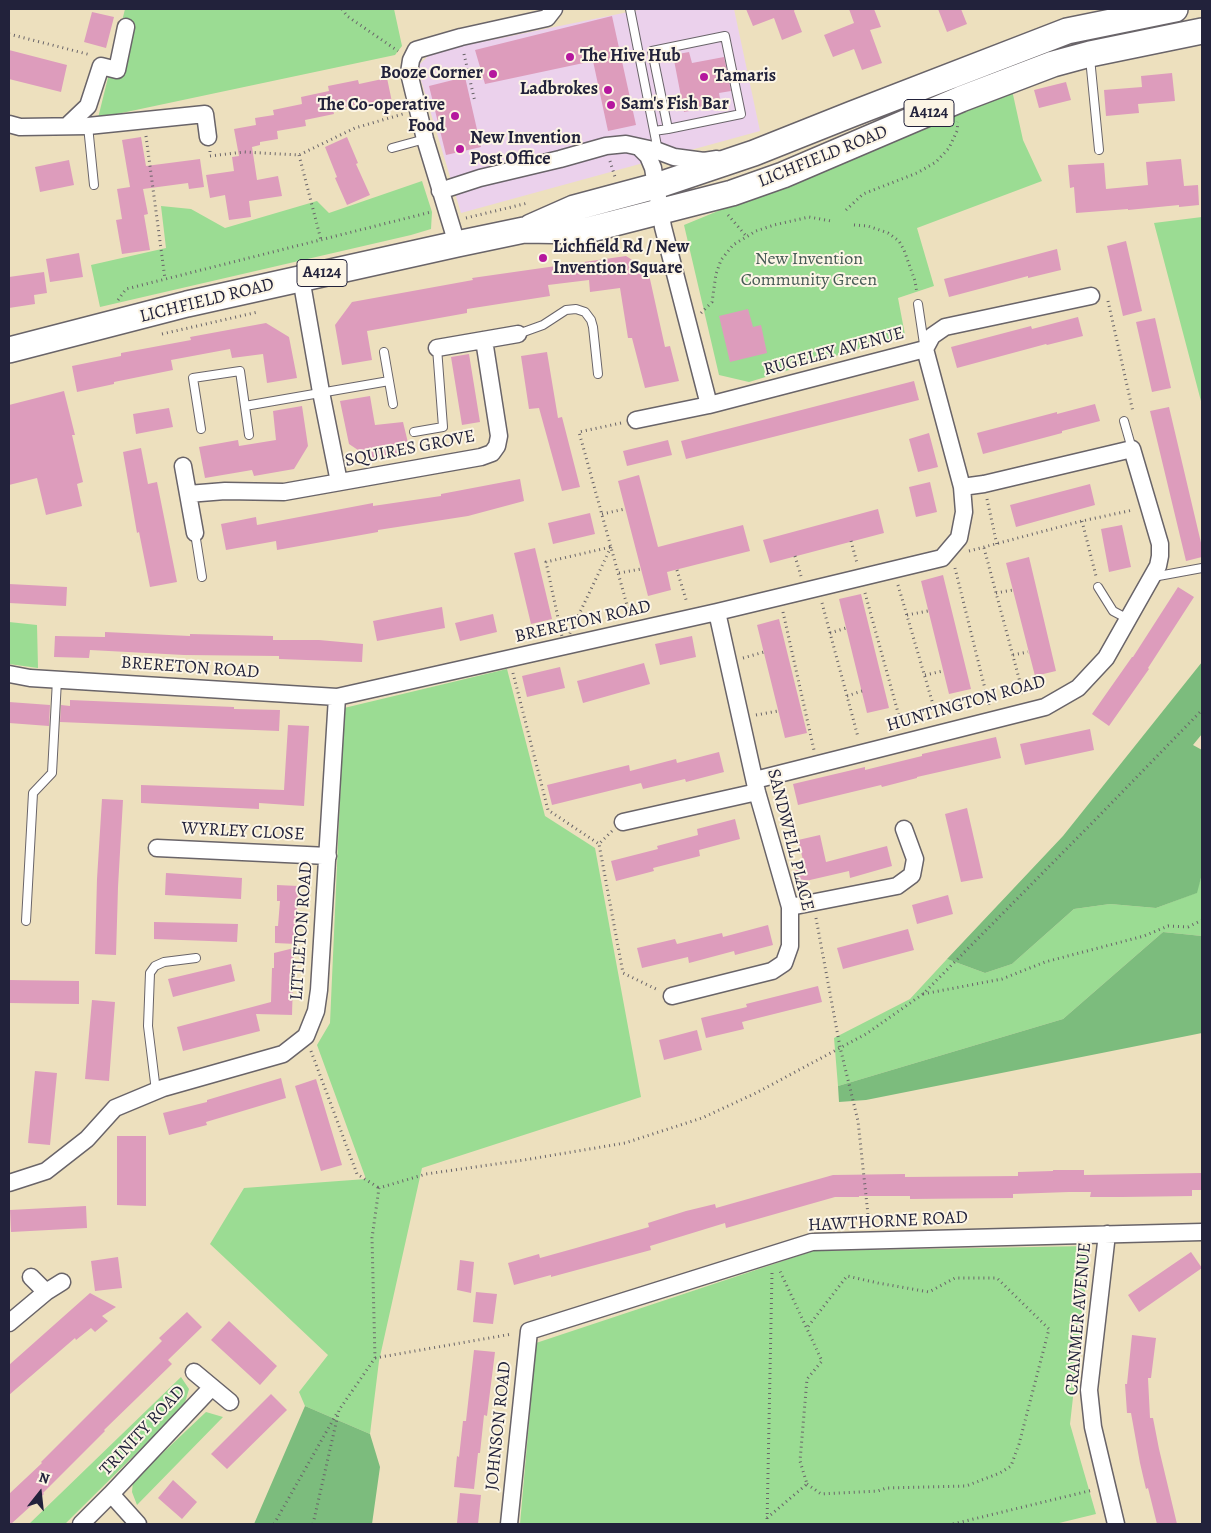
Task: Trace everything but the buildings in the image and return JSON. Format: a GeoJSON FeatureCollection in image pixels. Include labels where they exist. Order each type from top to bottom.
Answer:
{"type":"FeatureCollection","features":[{"type":"Feature","properties":{"kind":"main road","name":"LICHFIELD ROAD"},"geometry":{"type":"LineString","coordinates":[[9,350],[188,304],[524,230],[574,208],[656,186],[754,154],[1067,30],[1175,9]]}},
{"type":"Feature","properties":{"kind":"main road","name":"LICHFIELD ROAD"},"geometry":{"type":"LineString","coordinates":[[524,230],[584,231],[732,193],[783,175],[962,99],[1053,64],[1090,54],[1202,31]]}},
{"type":"Feature","properties":{"kind":"street"},"geometry":{"type":"LineString","coordinates":[[457,244],[425,139],[409,74],[411,60],[416,50],[460,37],[547,18],[554,9]]}},
{"type":"Feature","properties":{"kind":"street"},"geometry":{"type":"LineString","coordinates":[[67,126],[88,106],[101,66],[117,70],[126,27]]}},
{"type":"Feature","properties":{"kind":"street"},"geometry":{"type":"LineString","coordinates":[[9,124],[20,127],[88,126],[205,114],[208,137]]}},
{"type":"Feature","properties":{"kind":"street"},"geometry":{"type":"LineString","coordinates":[[440,191],[480,178],[606,146],[626,144],[658,151],[674,157],[704,161],[754,154]]}},
{"type":"Feature","properties":{"kind":"street"},"geometry":{"type":"LineString","coordinates":[[639,148],[648,156],[653,168],[660,212],[709,405]]}},
{"type":"Feature","properties":{"kind":"street","name":"SQUIRES GROVE"},"geometry":{"type":"LineString","coordinates":[[301,278],[339,482]]}},
{"type":"Feature","properties":{"kind":"street","name":"RUGELEY AVENUE"},"geometry":{"type":"LineString","coordinates":[[636,420],[709,405],[925,349],[932,336],[945,327],[1091,296]]}},
{"type":"Feature","properties":{"kind":"street","name":"SQUIRES GROVE"},"geometry":{"type":"LineString","coordinates":[[437,348],[518,334]]}},
{"type":"Feature","properties":{"kind":"street","name":"SQUIRES GROVE"},"geometry":{"type":"LineString","coordinates":[[188,494],[225,491],[284,492],[481,457],[492,453],[497,446],[499,436],[484,340]]}},
{"type":"Feature","properties":{"kind":"street"},"geometry":{"type":"LineString","coordinates":[[925,349],[962,487],[964,512],[959,538],[947,557]]}},
{"type":"Feature","properties":{"kind":"street"},"geometry":{"type":"LineString","coordinates":[[962,487],[984,484],[1132,449]]}},
{"type":"Feature","properties":{"kind":"street","name":"HUNTINGTON ROAD"},"geometry":{"type":"LineString","coordinates":[[623,822],[756,786],[817,764],[1045,706],[1078,688],[1106,658],[1158,566],[1160,544],[1132,449]]}},
{"type":"Feature","properties":{"kind":"street"},"geometry":{"type":"LineString","coordinates":[[183,466],[195,533]]}},
{"type":"Feature","properties":{"kind":"street","name":"BRERETON ROAD"},"geometry":{"type":"LineString","coordinates":[[9,674],[57,680],[337,698],[692,618],[947,557]]}},
{"type":"Feature","properties":{"kind":"street","name":"SANDWELL PLACE"},"geometry":{"type":"LineString","coordinates":[[672,996],[772,971],[784,963],[790,946],[790,908],[756,786],[717,612]]}},
{"type":"Feature","properties":{"kind":"street","name":"LITTLETON ROAD"},"geometry":{"type":"LineString","coordinates":[[306,1036],[316,1011],[328,856],[337,698]]}},
{"type":"Feature","properties":{"kind":"street"},"geometry":{"type":"LineString","coordinates":[[790,908],[897,886],[912,875],[915,859],[904,829]]}},
{"type":"Feature","properties":{"kind":"street","name":"WYRLEY CLOSE"},"geometry":{"type":"LineString","coordinates":[[156,848],[328,856]]}},
{"type":"Feature","properties":{"kind":"street"},"geometry":{"type":"LineString","coordinates":[[9,1182],[46,1171],[87,1139],[115,1108],[156,1091],[283,1054],[306,1036]]}},
{"type":"Feature","properties":{"kind":"street","name":"HAWTHORNE ROAD"},"geometry":{"type":"LineString","coordinates":[[528,1331],[812,1242],[1202,1232]]}},
{"type":"Feature","properties":{"kind":"street","name":"CRANMER AVENUE"},"geometry":{"type":"LineString","coordinates":[[1107,1234],[1089,1390],[1093,1427],[1116,1524]]}},
{"type":"Feature","properties":{"kind":"street"},"geometry":{"type":"LineString","coordinates":[[31,1277],[46,1292]]}},
{"type":"Feature","properties":{"kind":"street"},"geometry":{"type":"LineString","coordinates":[[9,1324],[46,1292],[62,1282]]}},
{"type":"Feature","properties":{"kind":"street","name":"JOHNSON ROAD"},"geometry":{"type":"LineString","coordinates":[[509,1524],[528,1331]]}},
{"type":"Feature","properties":{"kind":"street"},"geometry":{"type":"LineString","coordinates":[[194,1372],[230,1402]]}},
{"type":"Feature","properties":{"kind":"street","name":"TRINITY ROAD"},"geometry":{"type":"LineString","coordinates":[[138,1524],[111,1494],[212,1388]]}},
{"type":"Feature","properties":{"kind":"street"},"geometry":{"type":"LineString","coordinates":[[81,1524],[111,1494]]}},
{"type":"Feature","properties":{"kind":"lane"},"geometry":{"type":"LineString","coordinates":[[630,9],[658,151]]}},
{"type":"Feature","properties":{"kind":"lane"},"geometry":{"type":"LineString","coordinates":[[654,131],[668,129],[741,114],[725,36],[652,51],[668,129]]}},
{"type":"Feature","properties":{"kind":"lane"},"geometry":{"type":"LineString","coordinates":[[1090,54],[1099,150]]}},
{"type":"Feature","properties":{"kind":"lane"},"geometry":{"type":"LineString","coordinates":[[88,126],[94,185]]}},
{"type":"Feature","properties":{"kind":"lane"},"geometry":{"type":"LineString","coordinates":[[392,148],[425,139]]}},
{"type":"Feature","properties":{"kind":"lane"},"geometry":{"type":"LineString","coordinates":[[918,304],[925,349]]}},
{"type":"Feature","properties":{"kind":"lane"},"geometry":{"type":"LineString","coordinates":[[518,334],[543,325],[566,310],[576,309],[585,312],[591,320],[593,327],[598,374]]}},
{"type":"Feature","properties":{"kind":"lane","name":"SQUIRES GROVE"},"geometry":{"type":"LineString","coordinates":[[414,432],[443,427],[437,348]]}},
{"type":"Feature","properties":{"kind":"lane"},"geometry":{"type":"LineString","coordinates":[[384,352],[393,404]]}},
{"type":"Feature","properties":{"kind":"lane"},"geometry":{"type":"LineString","coordinates":[[201,429],[193,378],[240,371],[250,435]]}},
{"type":"Feature","properties":{"kind":"lane"},"geometry":{"type":"LineString","coordinates":[[245,406],[389,381]]}},
{"type":"Feature","properties":{"kind":"lane"},"geometry":{"type":"LineString","coordinates":[[1124,421],[1132,449]]}},
{"type":"Feature","properties":{"kind":"lane"},"geometry":{"type":"LineString","coordinates":[[195,533],[202,577]]}},
{"type":"Feature","properties":{"kind":"lane"},"geometry":{"type":"LineString","coordinates":[[1151,578],[1202,568]]}},
{"type":"Feature","properties":{"kind":"lane"},"geometry":{"type":"LineString","coordinates":[[1098,587],[1113,610],[1128,619]]}},
{"type":"Feature","properties":{"kind":"lane"},"geometry":{"type":"LineString","coordinates":[[26,921],[33,793],[52,773],[57,680]]}},
{"type":"Feature","properties":{"kind":"lane"},"geometry":{"type":"LineString","coordinates":[[156,1091],[148,1026],[150,973],[155,966],[164,962],[196,958]]}},
{"type":"Feature","properties":{"kind":"path"},"geometry":{"type":"LineString","coordinates":[[342,9],[347,16],[411,60]]}},
{"type":"Feature","properties":{"kind":"path"},"geometry":{"type":"LineString","coordinates":[[9,34],[103,58],[101,66]]}},
{"type":"Feature","properties":{"kind":"path"},"geometry":{"type":"LineString","coordinates":[[460,37],[474,102]]}},
{"type":"Feature","properties":{"kind":"path"},"geometry":{"type":"LineString","coordinates":[[846,210],[863,194],[917,173],[936,162],[949,148],[957,131],[962,99]]}},
{"type":"Feature","properties":{"kind":"path"},"geometry":{"type":"LineString","coordinates":[[208,137],[210,156],[244,152],[299,155],[355,128],[418,110]]}},
{"type":"Feature","properties":{"kind":"path"},"geometry":{"type":"LineString","coordinates":[[143,120],[165,279]]}},
{"type":"Feature","properties":{"kind":"path"},"geometry":{"type":"LineString","coordinates":[[606,146],[616,180]]}},
{"type":"Feature","properties":{"kind":"path"},"geometry":{"type":"LineString","coordinates":[[299,155],[321,240]]}},
{"type":"Feature","properties":{"kind":"path"},"geometry":{"type":"LineString","coordinates":[[117,302],[126,289],[453,206],[457,220],[531,202]]}},
{"type":"Feature","properties":{"kind":"path"},"geometry":{"type":"LineString","coordinates":[[689,326],[712,302],[716,274],[721,260],[732,244],[756,231],[809,217],[831,221]]}},
{"type":"Feature","properties":{"kind":"path"},"geometry":{"type":"LineString","coordinates":[[854,225],[868,226],[888,233],[899,241],[915,281],[918,304]]}},
{"type":"Feature","properties":{"kind":"path"},"geometry":{"type":"LineString","coordinates":[[1091,296],[1107,299],[1134,417],[1124,421]]}},
{"type":"Feature","properties":{"kind":"path"},"geometry":{"type":"LineString","coordinates":[[153,337],[267,310]]}},
{"type":"Feature","properties":{"kind":"path"},"geometry":{"type":"LineString","coordinates":[[634,631],[579,432],[636,420]]}},
{"type":"Feature","properties":{"kind":"path"},"geometry":{"type":"LineString","coordinates":[[984,484],[997,545]]}},
{"type":"Feature","properties":{"kind":"path"},"geometry":{"type":"LineString","coordinates":[[993,720],[947,557],[1082,521],[1150,507]]}},
{"type":"Feature","properties":{"kind":"path"},"geometry":{"type":"LineString","coordinates":[[602,514],[625,509]]}},
{"type":"Feature","properties":{"kind":"path"},"geometry":{"type":"LineString","coordinates":[[1082,521],[1098,587]]}},
{"type":"Feature","properties":{"kind":"path"},"geometry":{"type":"LineString","coordinates":[[851,541],[906,742]]}},
{"type":"Feature","properties":{"kind":"path"},"geometry":{"type":"LineString","coordinates":[[564,646],[611,546]]}},
{"type":"Feature","properties":{"kind":"path"},"geometry":{"type":"LineString","coordinates":[[564,646],[546,562],[611,546]]}},
{"type":"Feature","properties":{"kind":"path"},"geometry":{"type":"LineString","coordinates":[[984,548],[1027,711]]}},
{"type":"Feature","properties":{"kind":"path"},"geometry":{"type":"LineString","coordinates":[[619,573],[640,569]]}},
{"type":"Feature","properties":{"kind":"path"},"geometry":{"type":"LineString","coordinates":[[677,570],[692,618]]}},
{"type":"Feature","properties":{"kind":"path"},"geometry":{"type":"LineString","coordinates":[[894,570],[942,733]]}},
{"type":"Feature","properties":{"kind":"path"},"geometry":{"type":"LineString","coordinates":[[818,588],[862,753]]}},
{"type":"Feature","properties":{"kind":"path"},"geometry":{"type":"LineString","coordinates":[[996,592],[1013,590]]}},
{"type":"Feature","properties":{"kind":"path"},"geometry":{"type":"LineString","coordinates":[[779,597],[817,764]]}},
{"type":"Feature","properties":{"kind":"path"},"geometry":{"type":"LineString","coordinates":[[907,616],[928,611]]}},
{"type":"Feature","properties":{"kind":"path"},"geometry":{"type":"LineString","coordinates":[[830,633],[846,628]]}},
{"type":"Feature","properties":{"kind":"path"},"geometry":{"type":"LineString","coordinates":[[1012,655],[1028,652]]}},
{"type":"Feature","properties":{"kind":"path"},"geometry":{"type":"LineString","coordinates":[[510,658],[548,810],[599,844],[623,973],[672,996]]}},
{"type":"Feature","properties":{"kind":"path"},"geometry":{"type":"LineString","coordinates":[[925,675],[943,671]]}},
{"type":"Feature","properties":{"kind":"path"},"geometry":{"type":"LineString","coordinates":[[847,696],[862,691]]}},
{"type":"Feature","properties":{"kind":"path"},"geometry":{"type":"LineString","coordinates":[[306,1036],[357,1174],[379,1188],[426,1174],[625,1143],[702,1118],[756,1093],[866,1034],[923,994],[1202,710]]}},
{"type":"Feature","properties":{"kind":"path"},"geometry":{"type":"LineString","coordinates":[[741,717],[778,711]]}},
{"type":"Feature","properties":{"kind":"path"},"geometry":{"type":"LineString","coordinates":[[599,844],[623,822]]}},
{"type":"Feature","properties":{"kind":"path"},"geometry":{"type":"LineString","coordinates":[[813,903],[840,1047],[858,1121],[871,1240]]}},
{"type":"Feature","properties":{"kind":"path"},"geometry":{"type":"LineString","coordinates":[[923,994],[1002,978],[1045,962],[1144,936],[1168,926],[1188,926],[1202,920]]}},
{"type":"Feature","properties":{"kind":"path"},"geometry":{"type":"LineString","coordinates":[[274,1524],[338,1410],[375,1358],[372,1238],[379,1188]]}},
{"type":"Feature","properties":{"kind":"path"},"geometry":{"type":"LineString","coordinates":[[772,1254],[807,1328],[823,1360],[807,1379],[800,1461],[807,1484],[821,1494],[878,1491],[886,1488],[966,1486],[1000,1473],[1011,1466],[1019,1444],[1048,1329],[997,1278],[955,1278],[930,1292],[847,1276],[807,1328]]}},
{"type":"Feature","properties":{"kind":"path"},"geometry":{"type":"LineString","coordinates":[[767,1524],[772,1254]]}},
{"type":"Feature","properties":{"kind":"path"},"geometry":{"type":"LineString","coordinates":[[375,1358],[528,1331]]}},
{"type":"Feature","properties":{"kind":"path"},"geometry":{"type":"LineString","coordinates":[[313,1524],[338,1410]]}},
{"type":"Feature","properties":{"kind":"path"},"geometry":{"type":"LineString","coordinates":[[767,1518],[807,1484]]}},
{"type":"Feature","properties":{"kind":"path"},"geometry":{"type":"LineString","coordinates":[[953,1524],[1107,1487]]}},
{"type":"Feature","properties":{"kind":"shaded area"},"geometry":{"type":"Polygon","coordinates":[[[643,9],[734,9],[760,131],[461,213],[417,67],[432,52],[643,9]]]}},
{"type":"Feature","properties":{"kind":"green space"},"geometry":{"type":"Polygon","coordinates":[[[125,9],[394,9],[402,46],[395,55],[98,118],[125,9]]]}},
{"type":"Feature","properties":{"kind":"green space","name":"New Invention Community Green"},"geometry":{"type":"Polygon","coordinates":[[[1012,90],[1023,140],[1042,181],[917,228],[934,286],[898,298],[905,335],[749,382],[719,375],[684,225],[1012,90]]]}},
{"type":"Feature","properties":{"kind":"green space"},"geometry":{"type":"Polygon","coordinates":[[[422,181],[432,212],[431,229],[100,307],[91,265],[166,248],[161,206],[191,209],[225,228],[317,201],[329,213],[422,181]]]}},
{"type":"Feature","properties":{"kind":"green space"},"geometry":{"type":"Polygon","coordinates":[[[1202,217],[1202,405],[1154,223],[1202,217]]]}},
{"type":"Feature","properties":{"kind":"green space"},"geometry":{"type":"Polygon","coordinates":[[[9,622],[37,625],[38,668],[9,664],[9,622]]]}},
{"type":"Feature","properties":{"kind":"green space"},"geometry":{"type":"Polygon","coordinates":[[[1202,662],[1202,734],[1193,745],[1202,750],[1202,874],[1197,893],[1156,908],[1110,904],[1074,909],[1012,964],[985,973],[947,959],[1063,836],[1202,662]]]}},
{"type":"Feature","properties":{"kind":"green space"},"geometry":{"type":"Polygon","coordinates":[[[507,669],[545,816],[595,848],[641,1097],[422,1168],[379,1361],[370,1434],[305,1406],[299,1392],[328,1355],[210,1244],[244,1188],[366,1179],[317,1045],[330,1023],[344,708],[507,669]]]}},
{"type":"Feature","properties":{"kind":"green space"},"geometry":{"type":"Polygon","coordinates":[[[1202,874],[1202,936],[1163,932],[1063,1019],[838,1086],[834,1038],[910,999],[947,959],[985,973],[1012,964],[1074,909],[1110,904],[1156,908],[1196,893],[1202,874]]]}},
{"type":"Feature","properties":{"kind":"green space"},"geometry":{"type":"Polygon","coordinates":[[[1163,932],[1202,936],[1202,1033],[866,1100],[839,1102],[838,1086],[1063,1019],[1163,932]]]}},
{"type":"Feature","properties":{"kind":"green space"},"geometry":{"type":"Polygon","coordinates":[[[1090,1246],[1070,1424],[1096,1514],[1055,1524],[520,1524],[536,1343],[813,1251],[1090,1246]]]}},
{"type":"Feature","properties":{"kind":"green space"},"geometry":{"type":"Polygon","coordinates":[[[181,1377],[189,1389],[184,1406],[65,1524],[29,1524],[181,1377]]]}},
{"type":"Feature","properties":{"kind":"green space"},"geometry":{"type":"Polygon","coordinates":[[[305,1406],[370,1434],[380,1467],[372,1524],[254,1524],[305,1406]]]}},
{"type":"Feature","properties":{"kind":"green space"},"geometry":{"type":"Polygon","coordinates":[[[206,1412],[223,1417],[137,1505],[132,1492],[133,1481],[206,1412]]]}},
{"type":"Feature","properties":{"kind":"place","name":"The Hive Hub"},"geometry":{"type":"Point","coordinates":[570,57]}},
{"type":"Feature","properties":{"kind":"place","name":"Booze Corner"},"geometry":{"type":"Point","coordinates":[493,74]}},
{"type":"Feature","properties":{"kind":"place","name":"Tamaris"},"geometry":{"type":"Point","coordinates":[704,77]}},
{"type":"Feature","properties":{"kind":"place","name":"Ladbrokes"},"geometry":{"type":"Point","coordinates":[608,90]}},
{"type":"Feature","properties":{"kind":"place","name":"Sam's Fish Bar"},"geometry":{"type":"Point","coordinates":[611,105]}},
{"type":"Feature","properties":{"kind":"place","name":"The Co-operative Food"},"geometry":{"type":"Point","coordinates":[455,116]}},
{"type":"Feature","properties":{"kind":"place","name":"New Invention Post Office"},"geometry":{"type":"Point","coordinates":[460,149]}},
{"type":"Feature","properties":{"kind":"place","name":"Lichfield Rd / New Invention Square"},"geometry":{"type":"Point","coordinates":[543,258]}}]}
